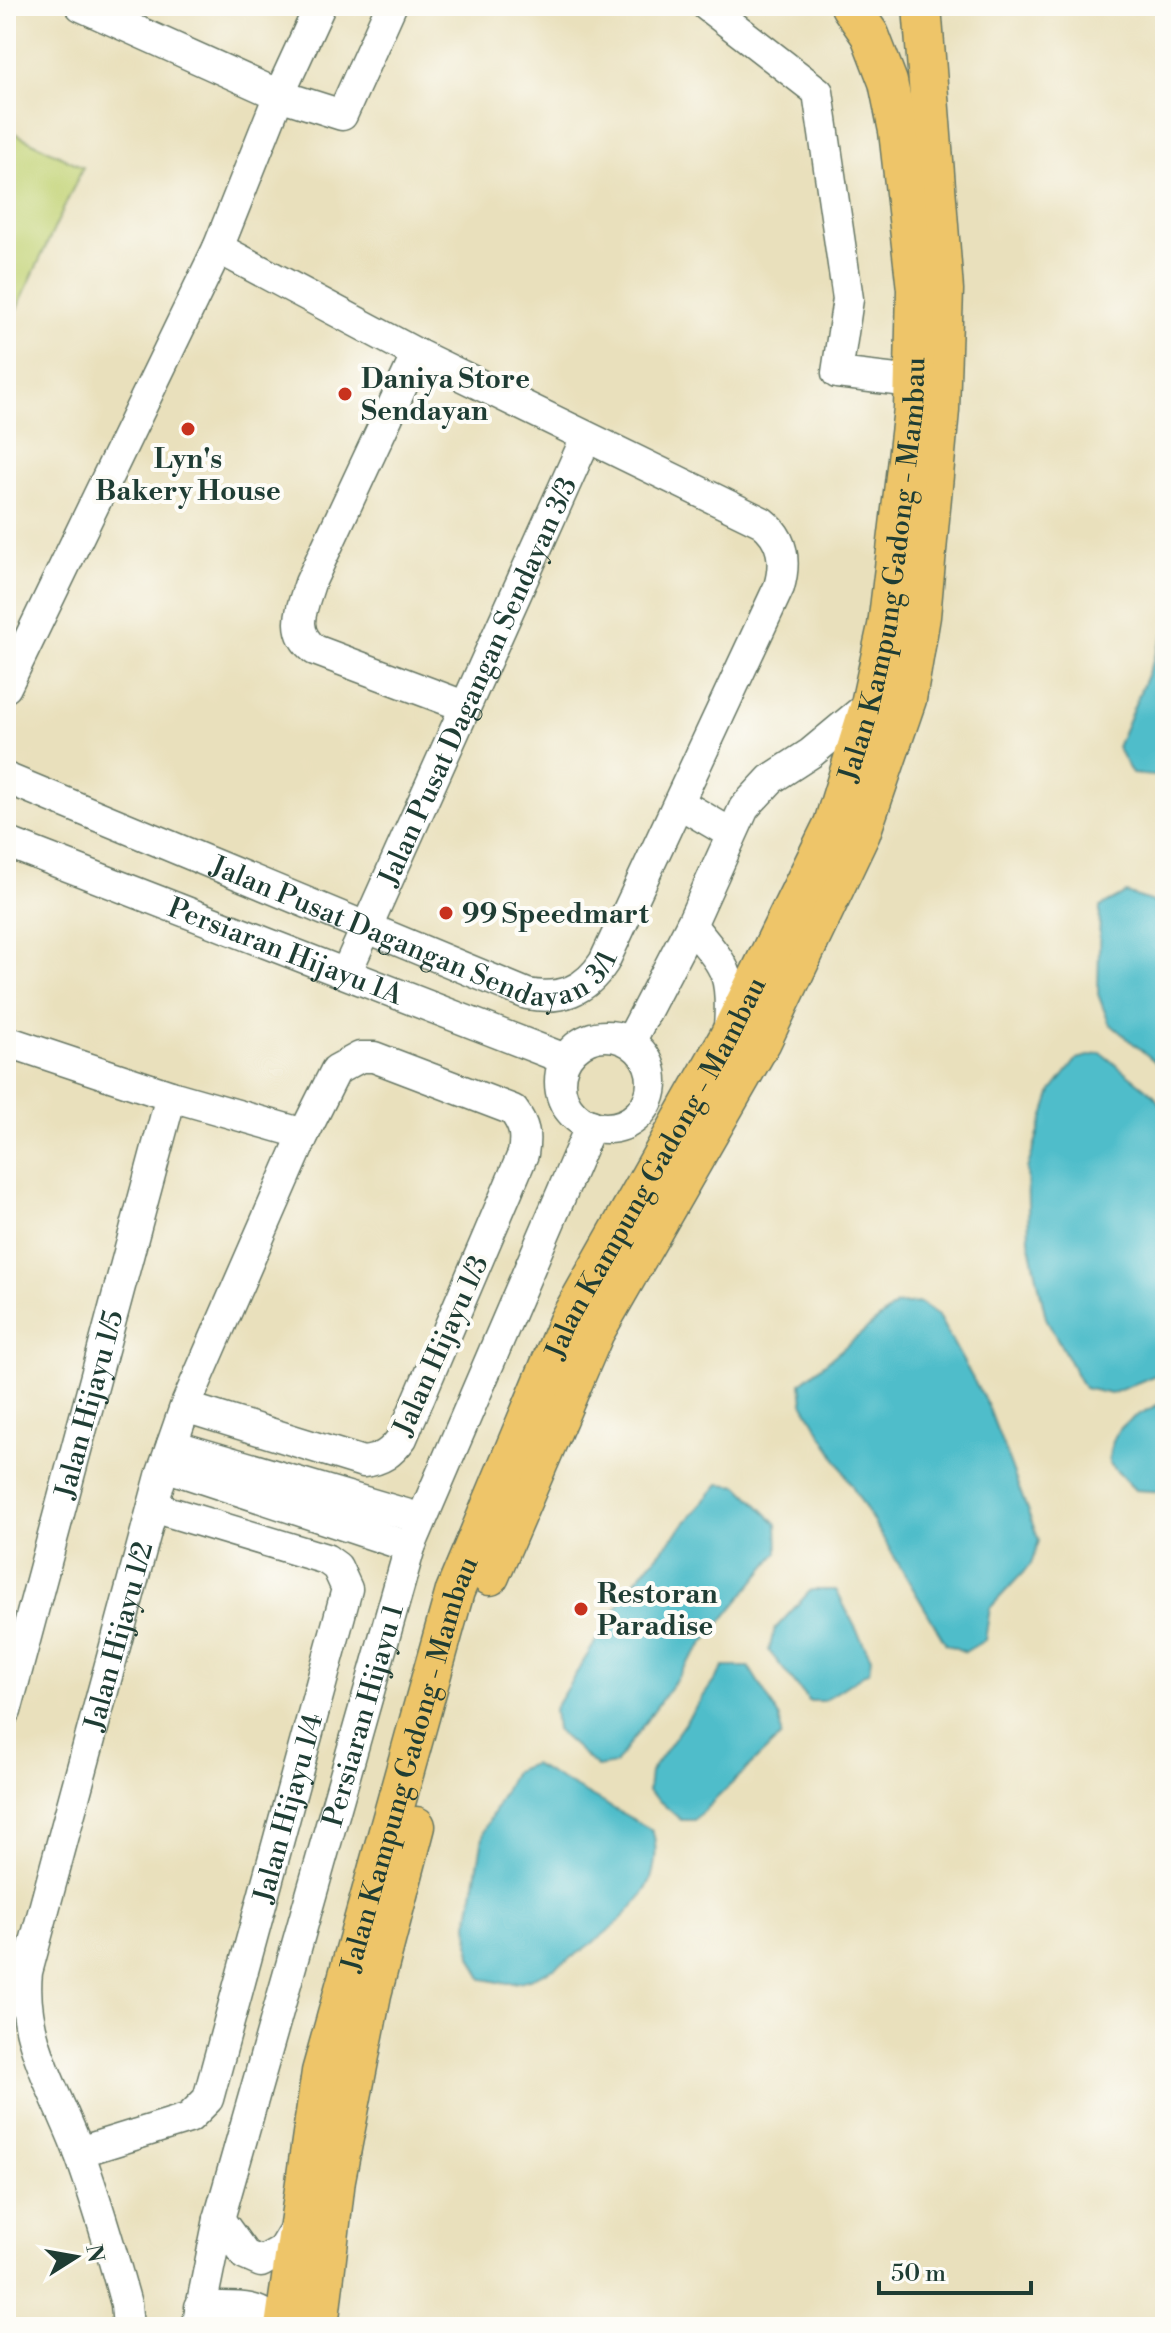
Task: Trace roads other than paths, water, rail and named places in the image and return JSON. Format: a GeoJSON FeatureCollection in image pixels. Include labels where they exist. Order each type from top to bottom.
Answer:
{"type":"FeatureCollection","features":[{"type":"Feature","properties":{"kind":"main road","name":"Jalan Kampung Gadong - Mambau"},"geometry":{"type":"LineString","coordinates":[[284,2327],[321,2072],[455,1591],[568,1321],[728,1038],[833,824],[870,704],[887,626],[913,382],[916,289],[898,131],[888,82],[870,35],[850,6]]}},
{"type":"Feature","properties":{"kind":"main road","name":"Jalan Kampung Gadong - Mambau"},"geometry":{"type":"LineString","coordinates":[[319,2327],[336,2179],[372,1994],[447,1692],[485,1589],[595,1332],[762,1041],[861,833],[907,699],[921,616],[935,458],[944,290],[922,6]]}},
{"type":"Feature","properties":{"kind":"street"},"geometry":{"type":"LineString","coordinates":[[81,6],[279,95],[342,115],[391,6]]}},
{"type":"Feature","properties":{"kind":"street"},"geometry":{"type":"LineString","coordinates":[[6,687],[218,248],[279,95],[320,6]]}},
{"type":"Feature","properties":{"kind":"street"},"geometry":{"type":"LineString","coordinates":[[707,6],[818,92],[848,299],[837,373],[913,382]]}},
{"type":"Feature","properties":{"kind":"street","name":"Jalan Pusat Dagangan Sendayan 3/1"},"geometry":{"type":"LineString","coordinates":[[6,778],[527,994],[564,995],[594,979],[604,962],[779,587],[783,572],[780,542],[762,522],[417,354],[218,248]]}},
{"type":"Feature","properties":{"kind":"street"},"geometry":{"type":"LineString","coordinates":[[417,354],[310,583],[299,618],[300,631],[304,642],[315,650],[464,706]]}},
{"type":"Feature","properties":{"kind":"street","name":"Jalan Pusat Dagangan Sendayan 3/3"},"geometry":{"type":"LineString","coordinates":[[346,973],[586,438]]}},
{"type":"Feature","properties":{"kind":"street"},"geometry":{"type":"LineString","coordinates":[[630,1042],[691,925],[730,833],[744,808],[771,779],[811,753],[870,704]]}},
{"type":"Feature","properties":{"kind":"street"},"geometry":{"type":"LineString","coordinates":[[679,803],[730,833]]}},
{"type":"Feature","properties":{"kind":"street","name":"Persiaran Hijayu 1A"},"geometry":{"type":"LineString","coordinates":[[6,842],[565,1059]]}},
{"type":"Feature","properties":{"kind":"street"},"geometry":{"type":"LineString","coordinates":[[691,925],[727,971],[730,981],[728,1038]]}},
{"type":"Feature","properties":{"kind":"street"},"geometry":{"type":"LineString","coordinates":[[616,1036],[630,1042],[649,1064],[651,1093],[645,1107],[622,1126],[591,1125],[566,1105],[560,1074],[565,1059],[587,1039],[616,1036]]}},
{"type":"Feature","properties":{"kind":"street"},"geometry":{"type":"LineString","coordinates":[[6,1041],[171,1096],[304,1134]]}},
{"type":"Feature","properties":{"kind":"street","name":"Jalan Hijayu 1/2"},"geometry":{"type":"LineString","coordinates":[[128,2327],[118,2275],[79,2152],[31,2037],[25,2004],[27,1972],[168,1456],[185,1407],[304,1134],[336,1070],[347,1062],[360,1057],[374,1057],[441,1080]]}},
{"type":"Feature","properties":{"kind":"street","name":"Jalan Hijayu 1/3"},"geometry":{"type":"LineString","coordinates":[[185,1407],[363,1462],[378,1460],[392,1451],[402,1438],[511,1182],[526,1136],[523,1123],[513,1110],[441,1080]]}},
{"type":"Feature","properties":{"kind":"street","name":"Jalan Hijayu 1/5"},"geometry":{"type":"LineString","coordinates":[[6,1711],[171,1096]]}},
{"type":"Feature","properties":{"kind":"street","name":"Persiaran Hijayu 1"},"geometry":{"type":"LineString","coordinates":[[198,2317],[219,2219],[419,1518],[591,1125]]}},
{"type":"Feature","properties":{"kind":"street"},"geometry":{"type":"LineString","coordinates":[[168,1456],[419,1518]]}},
{"type":"Feature","properties":{"kind":"street"},"geometry":{"type":"LineString","coordinates":[[168,1456],[410,1547]]}},
{"type":"Feature","properties":{"kind":"street","name":"Jalan Hijayu 1/4"},"geometry":{"type":"LineString","coordinates":[[79,2152],[189,2118],[208,2099],[347,1589],[337,1567],[326,1559],[153,1507]]}},
{"type":"Feature","properties":{"kind":"street"},"geometry":{"type":"LineString","coordinates":[[219,2219],[245,2255],[261,2262],[282,2250],[297,2225]]}},
{"type":"Feature","properties":{"kind":"street"},"geometry":{"type":"LineString","coordinates":[[198,2317],[253,2309],[267,2315],[273,2327]]}},
{"type":"Feature","properties":{"kind":"water"},"geometry":{"type":"Polygon","coordinates":[[[1165,632],[1165,768],[1155,776],[1132,774],[1117,747],[1165,632]]]}},
{"type":"Feature","properties":{"kind":"water"},"geometry":{"type":"Polygon","coordinates":[[[1126,893],[1153,902],[1165,913],[1165,1070],[1109,1023],[1098,994],[1100,907],[1126,893]]]}},
{"type":"Feature","properties":{"kind":"water"},"geometry":{"type":"Polygon","coordinates":[[[1101,1053],[1153,1094],[1165,1112],[1165,1371],[1111,1394],[1084,1388],[1046,1318],[1029,1240],[1027,1169],[1052,1091],[1077,1059],[1101,1053]]]}},
{"type":"Feature","properties":{"kind":"water"},"geometry":{"type":"Polygon","coordinates":[[[920,1303],[938,1316],[988,1406],[1039,1541],[1031,1564],[990,1608],[985,1640],[965,1652],[946,1644],[803,1403],[801,1383],[896,1305],[920,1303]]]}},
{"type":"Feature","properties":{"kind":"water"},"geometry":{"type":"Polygon","coordinates":[[[1165,1401],[1165,1492],[1135,1490],[1109,1463],[1113,1439],[1125,1424],[1165,1401]]]}},
{"type":"Feature","properties":{"kind":"water"},"geometry":{"type":"Polygon","coordinates":[[[719,1484],[739,1486],[777,1524],[778,1552],[690,1660],[615,1764],[597,1767],[556,1730],[554,1709],[629,1588],[719,1484]]]}},
{"type":"Feature","properties":{"kind":"water"},"geometry":{"type":"Polygon","coordinates":[[[811,1590],[836,1590],[871,1658],[869,1671],[823,1701],[809,1701],[769,1651],[774,1630],[811,1590]]]}},
{"type":"Feature","properties":{"kind":"water"},"geometry":{"type":"Polygon","coordinates":[[[724,1667],[749,1667],[780,1718],[781,1736],[694,1820],[681,1820],[648,1791],[650,1772],[724,1667]]]}},
{"type":"Feature","properties":{"kind":"water"},"geometry":{"type":"Polygon","coordinates":[[[533,1764],[652,1830],[655,1845],[653,1871],[647,1887],[633,1907],[602,1935],[565,1961],[547,1972],[513,1983],[482,1979],[471,1956],[468,1923],[484,1831],[514,1771],[533,1764]]]}},
{"type":"Feature","properties":{"kind":"place","name":"Daniya Store Sendayan"},"geometry":{"type":"Point","coordinates":[345,394]}},
{"type":"Feature","properties":{"kind":"place","name":"Lyn's Bakery House"},"geometry":{"type":"Point","coordinates":[188,429]}},
{"type":"Feature","properties":{"kind":"place","name":"99 Speedmart"},"geometry":{"type":"Point","coordinates":[446,913]}},
{"type":"Feature","properties":{"kind":"place","name":"Restoran Paradise"},"geometry":{"type":"Point","coordinates":[581,1609]}}]}
